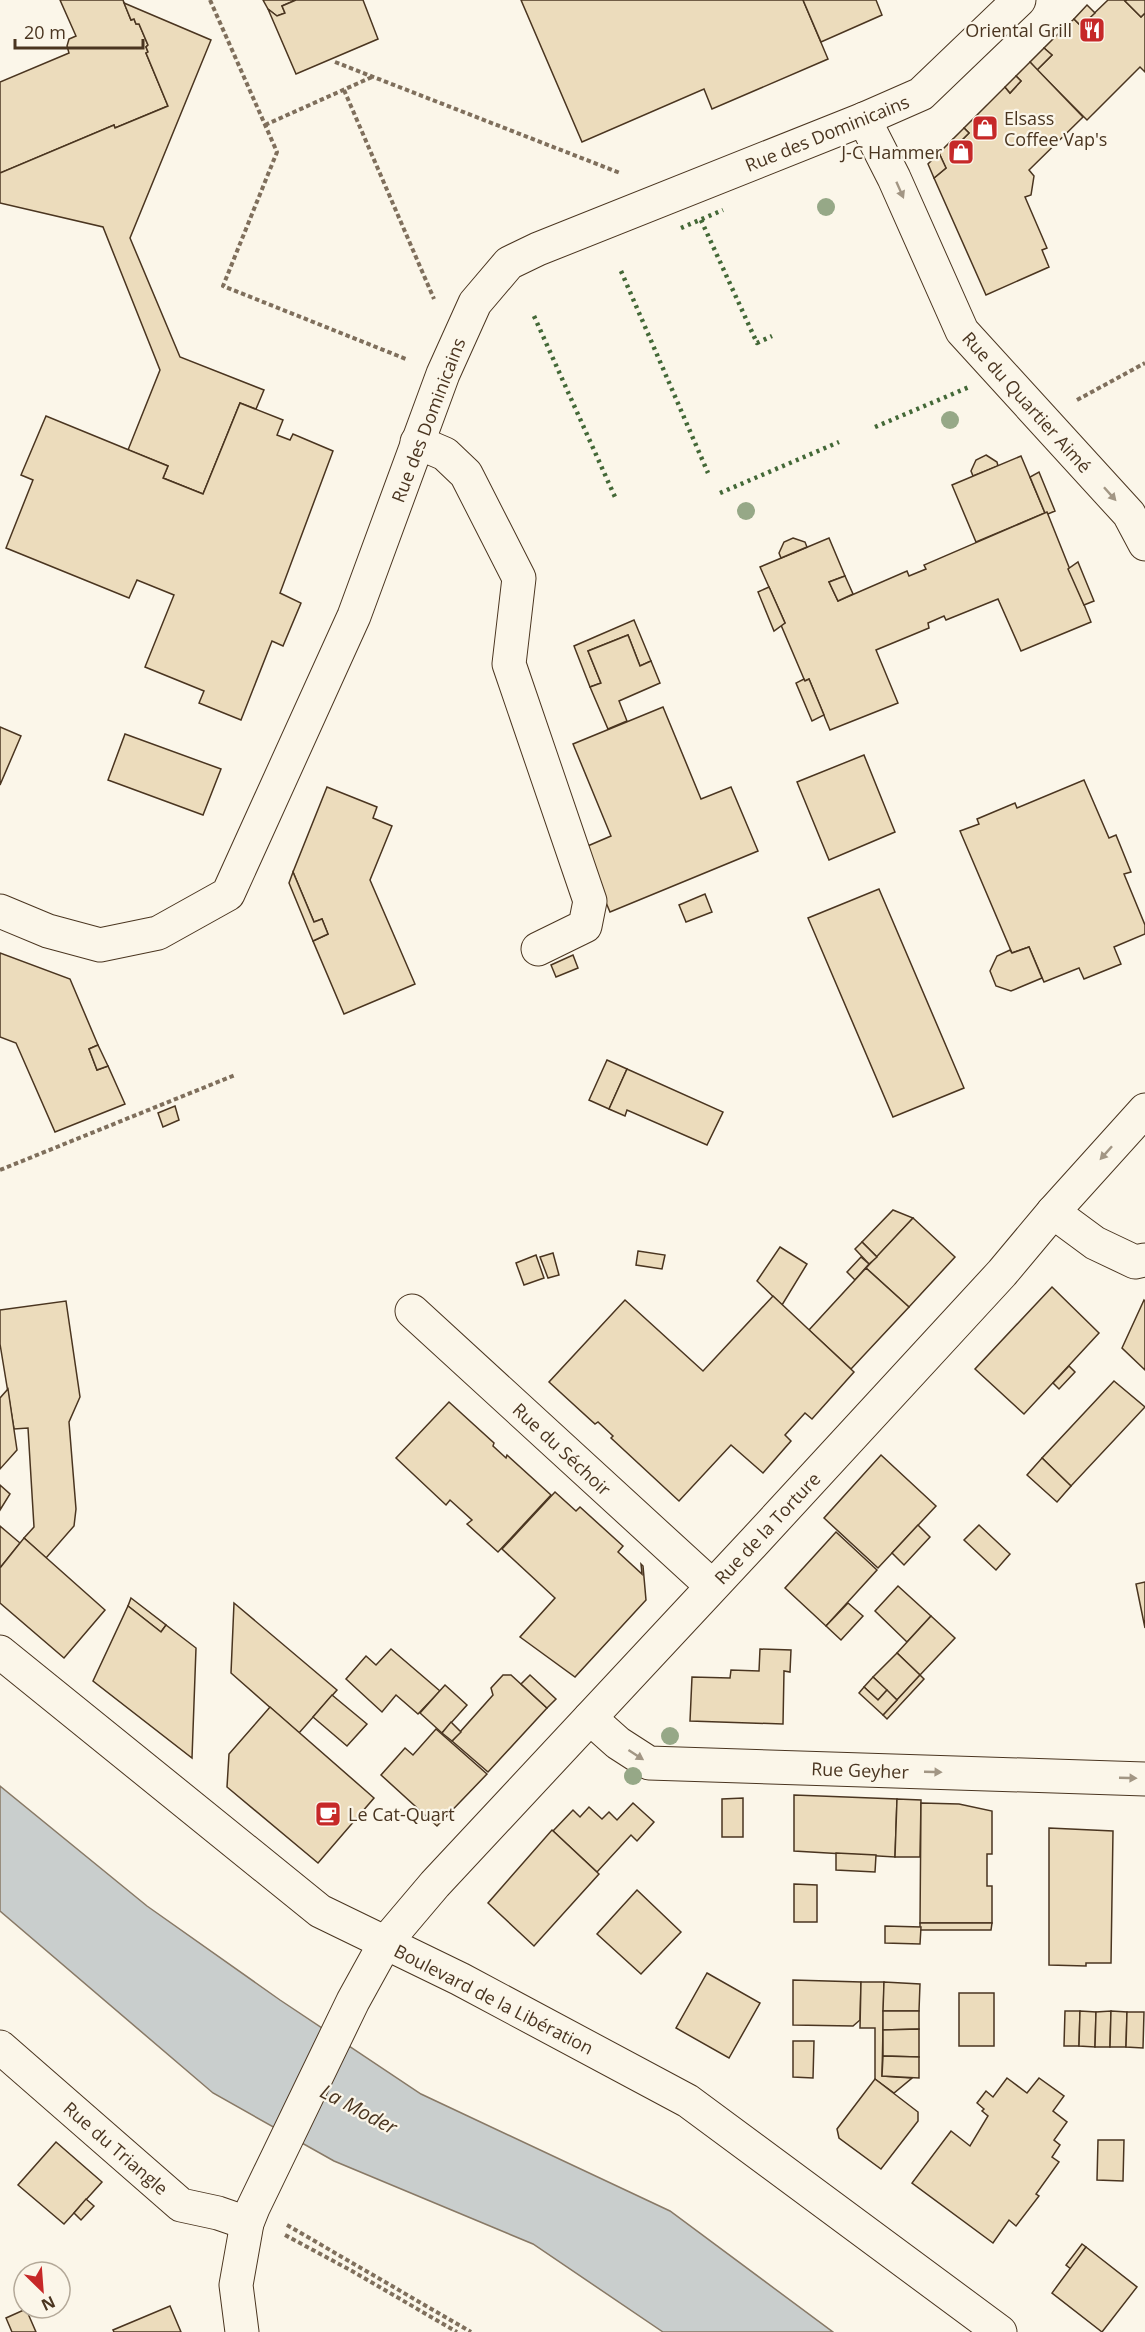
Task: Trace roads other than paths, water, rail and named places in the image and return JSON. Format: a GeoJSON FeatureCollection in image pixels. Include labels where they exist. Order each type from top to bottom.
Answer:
{"type":"FeatureCollection","features":[{"type":"Feature","properties":{"kind":"street","name":"Rue des Dominicains"},"geometry":{"type":"LineString","coordinates":[[0,911],[48,931],[100,945],[158,933],[228,894],[354,616],[443,374],[475,303],[509,263],[538,249],[921,94],[1019,0]]}},
{"type":"Feature","properties":{"kind":"street","name":"Rue du Quartier Aimé"},"geometry":{"type":"LineString","coordinates":[[864,119],[894,178],[962,331],[1128,514],[1145,544]]}},
{"type":"Feature","properties":{"kind":"street"},"geometry":{"type":"LineString","coordinates":[[417,442],[445,454],[466,474],[519,578],[509,664],[590,901],[585,926],[538,949]]}},
{"type":"Feature","properties":{"kind":"street","name":"Rue de la Torture"},"geometry":{"type":"LineString","coordinates":[[242,2332],[236,2285],[247,2223],[345,2019],[385,1943],[435,1884],[1002,1273],[1053,1212],[1145,1110]]}},
{"type":"Feature","properties":{"kind":"street"},"geometry":{"type":"LineString","coordinates":[[1053,1212],[1095,1243],[1135,1262],[1145,1260]]}},
{"type":"Feature","properties":{"kind":"street","name":"Rue du Séchoir"},"geometry":{"type":"LineString","coordinates":[[412,1311],[712,1586]]}},
{"type":"Feature","properties":{"kind":"street","name":"Boulevard de la Libération"},"geometry":{"type":"LineString","coordinates":[[0,1652],[320,1911],[460,1979],[688,2101],[999,2332]]}},
{"type":"Feature","properties":{"kind":"street","name":"Rue Geyher"},"geometry":{"type":"LineString","coordinates":[[590,1718],[618,1743],[649,1763],[1145,1779]]}},
{"type":"Feature","properties":{"kind":"street","name":"Rue du Triangle"},"geometry":{"type":"LineString","coordinates":[[0,2047],[181,2205],[218,2213],[247,2223]]}},
{"type":"Feature","properties":{"kind":"water","name":"La Moder"},"geometry":{"type":"Polygon","coordinates":[[[0,1786],[147,1906],[280,2000],[421,2094],[670,2211],[833,2332],[663,2332],[533,2244],[334,2161],[213,2093],[0,1911],[0,1786]]]}},
{"type":"Feature","properties":{"kind":"place","name":"Oriental Grill"},"geometry":{"type":"Point","coordinates":[1092,30]}},
{"type":"Feature","properties":{"kind":"place","name":"Elsass Coffee Vap's"},"geometry":{"type":"Point","coordinates":[985,128]}},
{"type":"Feature","properties":{"kind":"place","name":"J-C Hammer"},"geometry":{"type":"Point","coordinates":[961,152]}},
{"type":"Feature","properties":{"kind":"place","name":"Le Cat-Quart"},"geometry":{"type":"Point","coordinates":[328,1814]}}]}
